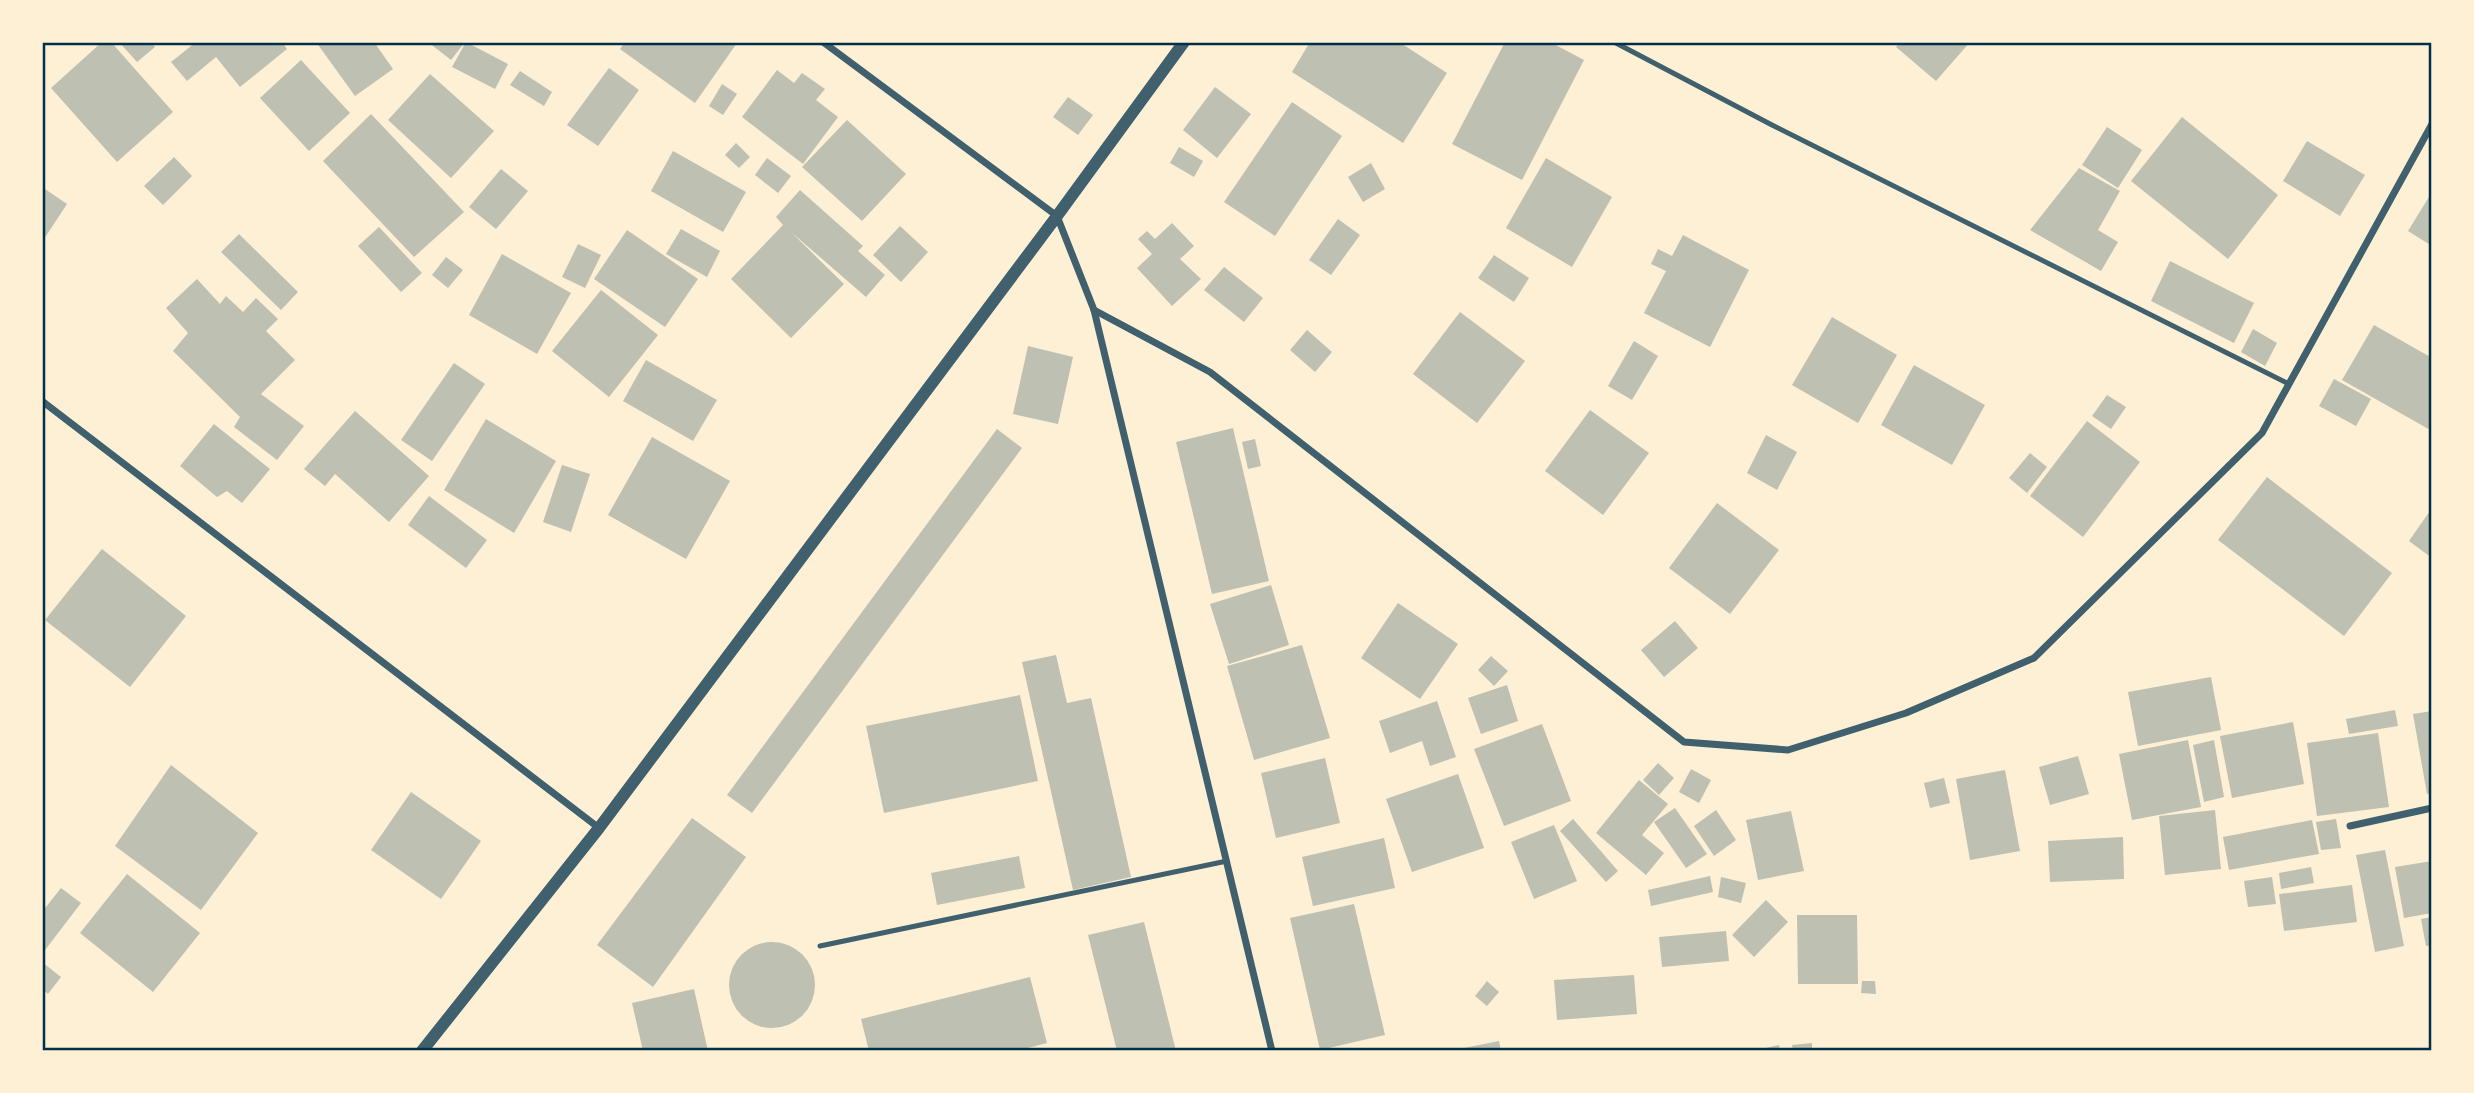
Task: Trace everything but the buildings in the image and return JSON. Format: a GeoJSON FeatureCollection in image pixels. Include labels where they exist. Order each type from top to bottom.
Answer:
{"type":"FeatureCollection","features":[{"type":"Feature","properties":{"kind":"street"},"geometry":{"type":"LineString","coordinates":[[823,42],[1057,216],[1094,310],[1272,1051]]}},
{"type":"Feature","properties":{"kind":"street"},"geometry":{"type":"LineString","coordinates":[[422,1051],[599,828],[1184,42]]}},
{"type":"Feature","properties":{"kind":"street"},"geometry":{"type":"LineString","coordinates":[[1094,310],[1210,372],[1684,742],[1788,750],[1906,713],[2034,658],[2262,433],[2432,124]]}},
{"type":"Feature","properties":{"kind":"street"},"geometry":{"type":"LineString","coordinates":[[42,401],[599,828]]}},
{"type":"Feature","properties":{"kind":"street"},"geometry":{"type":"LineString","coordinates":[[2350,826],[2432,808]]}},
{"type":"Feature","properties":{"kind":"lane"},"geometry":{"type":"LineString","coordinates":[[1614,42],[1784,131],[2289,384]]}},
{"type":"Feature","properties":{"kind":"lane"},"geometry":{"type":"LineString","coordinates":[[820,946],[1227,861]]}}]}
